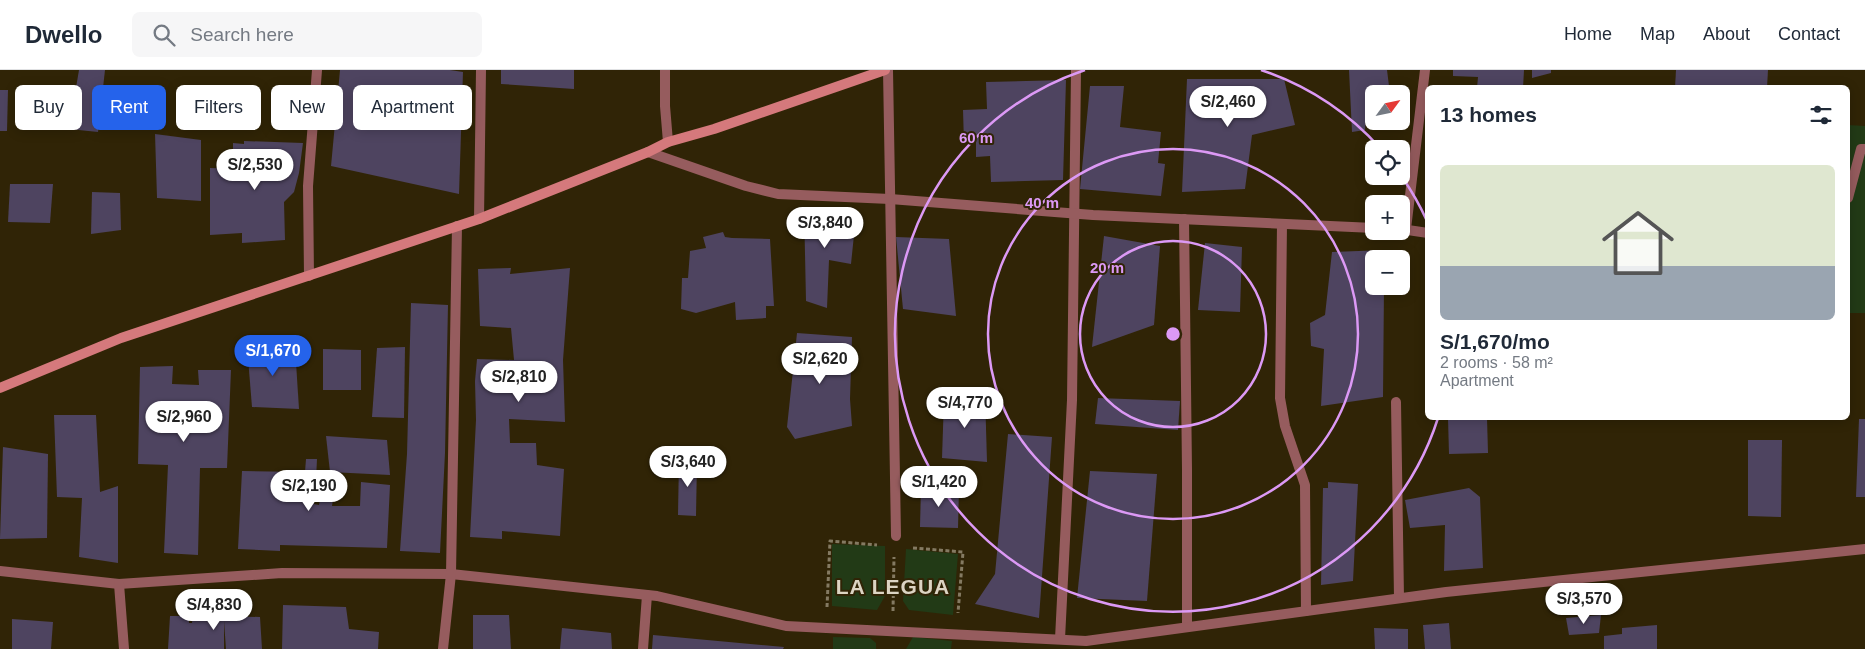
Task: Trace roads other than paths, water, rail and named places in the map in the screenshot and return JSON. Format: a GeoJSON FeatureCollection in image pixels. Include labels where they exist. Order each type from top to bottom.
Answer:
{"type":"FeatureCollection","features":[{"type":"Feature","properties":{"kind":"main road"},"geometry":{"type":"LineString","coordinates":[[0,388],[121,338],[479,219],[648,152],[668,142],[714,130],[886,70]]}},
{"type":"Feature","properties":{"kind":"street"},"geometry":{"type":"LineString","coordinates":[[309,276],[308,186],[317,70]]}},
{"type":"Feature","properties":{"kind":"street"},"geometry":{"type":"LineString","coordinates":[[479,219],[481,70]]}},
{"type":"Feature","properties":{"kind":"street"},"geometry":{"type":"LineString","coordinates":[[665,70],[668,142]]}},
{"type":"Feature","properties":{"kind":"street"},"geometry":{"type":"LineString","coordinates":[[886,70],[896,536]]}},
{"type":"Feature","properties":{"kind":"street"},"geometry":{"type":"LineString","coordinates":[[1060,640],[1072,400],[1076,70]]}},
{"type":"Feature","properties":{"kind":"street"},"geometry":{"type":"LineString","coordinates":[[1408,195],[1425,70]]}},
{"type":"Feature","properties":{"kind":"street"},"geometry":{"type":"LineString","coordinates":[[1850,190],[1861,149],[1865,149]]}},
{"type":"Feature","properties":{"kind":"street"},"geometry":{"type":"LineString","coordinates":[[648,152],[746,186],[778,194],[890,199],[1074,213],[1365,228]]}},
{"type":"Feature","properties":{"kind":"street"},"geometry":{"type":"LineString","coordinates":[[1184,219],[1188,470],[1187,627]]}},
{"type":"Feature","properties":{"kind":"street"},"geometry":{"type":"LineString","coordinates":[[1282,224],[1280,398],[1284,426],[1305,485],[1306,611]]}},
{"type":"Feature","properties":{"kind":"street"},"geometry":{"type":"LineString","coordinates":[[443,649],[451,574],[457,226]]}},
{"type":"Feature","properties":{"kind":"street"},"geometry":{"type":"LineString","coordinates":[[1410,230],[1425,232]]}},
{"type":"Feature","properties":{"kind":"street"},"geometry":{"type":"LineString","coordinates":[[1396,402],[1399,598]]}},
{"type":"Feature","properties":{"kind":"street"},"geometry":{"type":"LineString","coordinates":[[0,571],[119,584],[282,573],[451,574],[657,596],[786,626],[1086,640],[1446,592],[1865,549]]}},
{"type":"Feature","properties":{"kind":"street"},"geometry":{"type":"LineString","coordinates":[[119,584],[124,649]]}},
{"type":"Feature","properties":{"kind":"street"},"geometry":{"type":"LineString","coordinates":[[643,649],[646,595]]}},
{"type":"Feature","properties":{"kind":"district","name":"LA LEGUA"},"geometry":{"type":"Point","coordinates":[893,586]}}]}
